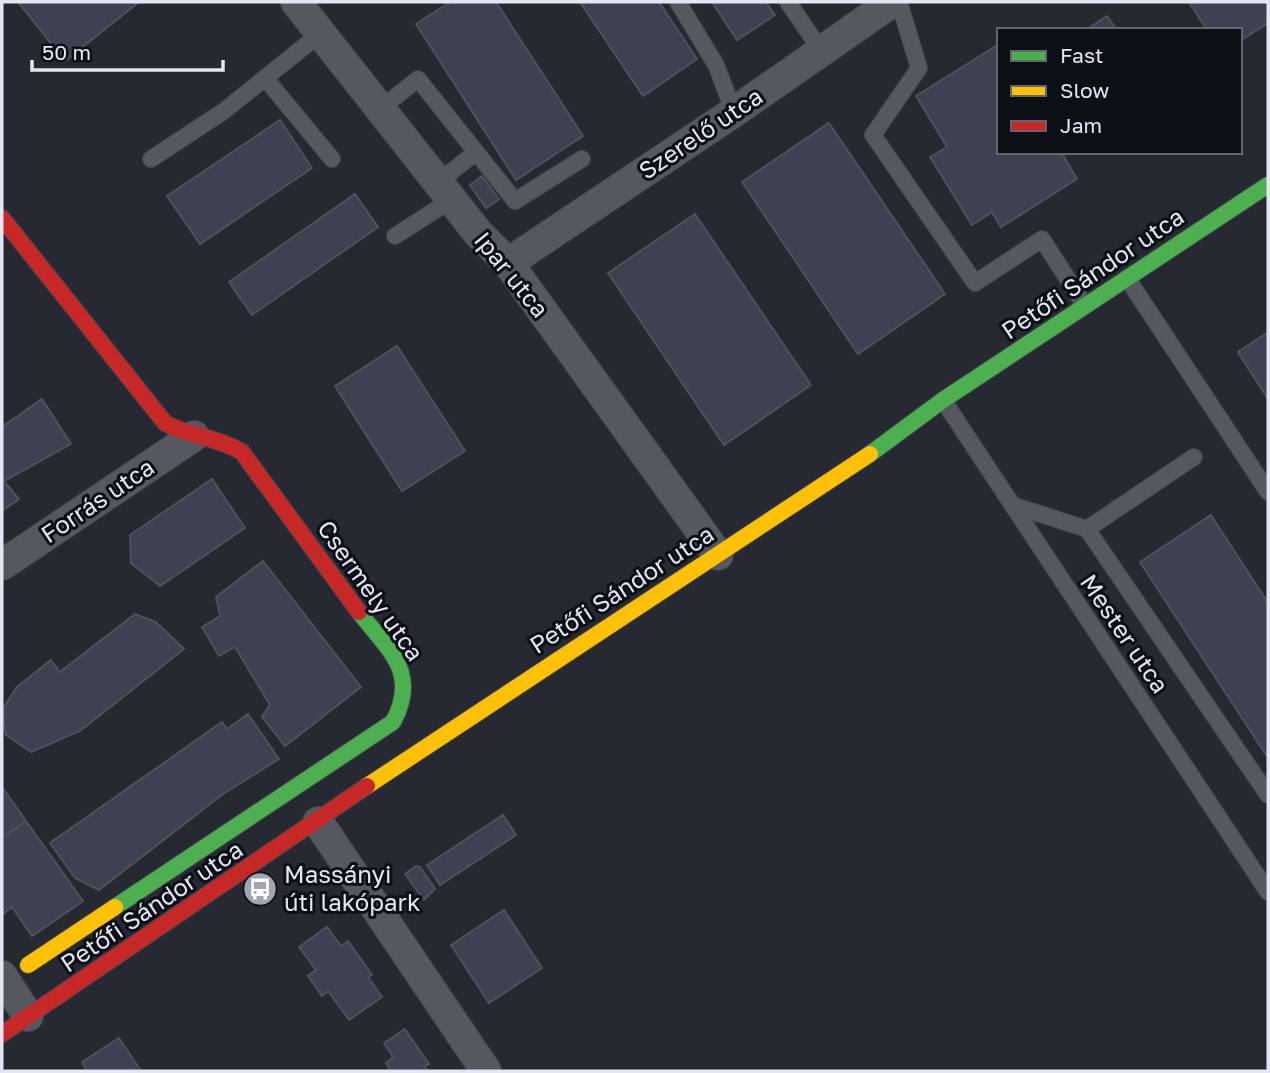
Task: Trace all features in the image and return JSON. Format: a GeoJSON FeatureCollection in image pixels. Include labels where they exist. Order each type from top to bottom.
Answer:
{"type":"FeatureCollection","features":[{"type":"Feature","properties":{"kind":"street","name":"Ipar utca"},"geometry":{"type":"LineString","coordinates":[[296,2],[478,233],[508,263],[718,555]]}},
{"type":"Feature","properties":{"kind":"street","name":"Szerelő utca"},"geometry":{"type":"LineString","coordinates":[[508,263],[734,112],[892,2]]}},
{"type":"Feature","properties":{"kind":"street","name":"Petőfi Sándor utca"},"geometry":{"type":"LineString","coordinates":[[2,1034],[318,822],[463,721],[897,436],[943,400],[1268,185]]}},
{"type":"Feature","properties":{"kind":"street","name":"Csermely utca"},"geometry":{"type":"LineString","coordinates":[[2,218],[165,423],[177,432],[227,440],[242,452],[403,671],[405,695],[393,722],[15,970]]}},
{"type":"Feature","properties":{"kind":"street","name":"Forrás utca"},"geometry":{"type":"LineString","coordinates":[[2,565],[194,436]]}},
{"type":"Feature","properties":{"kind":"street"},"geometry":{"type":"LineString","coordinates":[[318,822],[486,1071]]}},
{"type":"Feature","properties":{"kind":"street"},"geometry":{"type":"LineString","coordinates":[[15,970],[28,1016]]}},
{"type":"Feature","properties":{"kind":"lane"},"geometry":{"type":"LineString","coordinates":[[677,2],[716,65],[734,112]]}},
{"type":"Feature","properties":{"kind":"lane"},"geometry":{"type":"LineString","coordinates":[[788,2],[822,52]]}},
{"type":"Feature","properties":{"kind":"lane"},"geometry":{"type":"LineString","coordinates":[[899,2],[919,68],[873,135],[975,283],[1042,239],[1086,306]]}},
{"type":"Feature","properties":{"kind":"lane"},"geometry":{"type":"LineString","coordinates":[[151,159],[224,111],[321,33]]}},
{"type":"Feature","properties":{"kind":"lane"},"geometry":{"type":"LineString","coordinates":[[265,78],[332,159]]}},
{"type":"Feature","properties":{"kind":"lane"},"geometry":{"type":"LineString","coordinates":[[380,109],[418,79],[515,201],[582,159]]}},
{"type":"Feature","properties":{"kind":"lane"},"geometry":{"type":"LineString","coordinates":[[396,236],[444,191],[475,153]]}},
{"type":"Feature","properties":{"kind":"lane"},"geometry":{"type":"LineString","coordinates":[[1127,278],[1268,492]]}},
{"type":"Feature","properties":{"kind":"lane","name":"Mester utca"},"geometry":{"type":"LineString","coordinates":[[943,400],[1268,892]]}},
{"type":"Feature","properties":{"kind":"lane"},"geometry":{"type":"LineString","coordinates":[[1087,529],[1194,457]]}},
{"type":"Feature","properties":{"kind":"lane"},"geometry":{"type":"LineString","coordinates":[[1012,505],[1087,529],[1268,795]]}},
{"type":"Feature","properties":{"kind":"building"},"geometry":{"type":"Polygon","coordinates":[[[18,2],[139,2],[65,61],[18,2]]]}},
{"type":"Feature","properties":{"kind":"building"},"geometry":{"type":"Polygon","coordinates":[[[450,2],[496,2],[583,136],[516,180],[416,24],[450,2]]]}},
{"type":"Feature","properties":{"kind":"building"},"geometry":{"type":"Polygon","coordinates":[[[580,2],[659,2],[697,59],[643,96],[580,2]]]}},
{"type":"Feature","properties":{"kind":"building"},"geometry":{"type":"Polygon","coordinates":[[[712,2],[766,2],[775,15],[737,40],[712,2]]]}},
{"type":"Feature","properties":{"kind":"building"},"geometry":{"type":"Polygon","coordinates":[[[1189,2],[1265,2],[1268,7],[1268,23],[1242,40],[1242,28],[1206,28],[1189,2]]]}},
{"type":"Feature","properties":{"kind":"building"},"geometry":{"type":"Polygon","coordinates":[[[1107,16],[1116,28],[1089,28],[1107,16]]]}},
{"type":"Feature","properties":{"kind":"building"},"geometry":{"type":"Polygon","coordinates":[[[996,46],[997,154],[1062,154],[1077,179],[1001,227],[992,212],[972,225],[930,157],[947,147],[916,96],[996,46]]]}},
{"type":"Feature","properties":{"kind":"building"},"geometry":{"type":"Polygon","coordinates":[[[280,120],[312,168],[200,244],[167,196],[280,120]]]}},
{"type":"Feature","properties":{"kind":"building"},"geometry":{"type":"Polygon","coordinates":[[[829,123],[945,294],[858,354],[742,182],[829,123]]]}},
{"type":"Feature","properties":{"kind":"building"},"geometry":{"type":"Polygon","coordinates":[[[482,176],[499,199],[486,208],[470,185],[482,176]]]}},
{"type":"Feature","properties":{"kind":"building"},"geometry":{"type":"Polygon","coordinates":[[[355,194],[378,227],[252,315],[229,282],[355,194]]]}},
{"type":"Feature","properties":{"kind":"building"},"geometry":{"type":"Polygon","coordinates":[[[695,214],[811,385],[724,445],[608,273],[695,214]]]}},
{"type":"Feature","properties":{"kind":"building"},"geometry":{"type":"Polygon","coordinates":[[[1268,332],[1268,399],[1238,352],[1268,332]]]}},
{"type":"Feature","properties":{"kind":"building"},"geometry":{"type":"Polygon","coordinates":[[[397,346],[465,451],[402,491],[335,386],[397,346]]]}},
{"type":"Feature","properties":{"kind":"building"},"geometry":{"type":"Polygon","coordinates":[[[42,399],[71,444],[4,481],[19,499],[2,511],[2,427],[42,399]]]}},
{"type":"Feature","properties":{"kind":"building"},"geometry":{"type":"Polygon","coordinates":[[[212,479],[245,528],[160,586],[131,563],[130,535],[212,479]]]}},
{"type":"Feature","properties":{"kind":"building"},"geometry":{"type":"Polygon","coordinates":[[[1211,515],[1268,603],[1268,758],[1140,562],[1211,515]]]}},
{"type":"Feature","properties":{"kind":"building"},"geometry":{"type":"Polygon","coordinates":[[[263,561],[361,687],[285,746],[262,717],[270,705],[235,647],[219,656],[202,627],[220,616],[216,597],[263,561]]]}},
{"type":"Feature","properties":{"kind":"building"},"geometry":{"type":"Polygon","coordinates":[[[135,614],[156,622],[184,649],[80,731],[31,752],[6,735],[2,710],[17,687],[51,660],[60,672],[135,614]]]}},
{"type":"Feature","properties":{"kind":"building"},"geometry":{"type":"Polygon","coordinates":[[[248,714],[279,759],[223,794],[99,890],[75,878],[50,843],[222,722],[227,729],[248,714]]]}},
{"type":"Feature","properties":{"kind":"building"},"geometry":{"type":"Polygon","coordinates":[[[2,787],[26,821],[2,838],[2,787]]]}},
{"type":"Feature","properties":{"kind":"building"},"geometry":{"type":"Polygon","coordinates":[[[503,815],[516,835],[440,885],[427,865],[503,815]]]}},
{"type":"Feature","properties":{"kind":"building"},"geometry":{"type":"Polygon","coordinates":[[[26,821],[83,901],[32,936],[12,907],[2,915],[2,838],[26,821]]]}},
{"type":"Feature","properties":{"kind":"building"},"geometry":{"type":"Polygon","coordinates":[[[416,866],[420,867],[435,889],[424,900],[405,874],[416,866]]]}},
{"type":"Feature","properties":{"kind":"building"},"geometry":{"type":"Polygon","coordinates":[[[504,910],[542,968],[489,1003],[451,945],[504,910]]]}},
{"type":"Feature","properties":{"kind":"building"},"geometry":{"type":"Polygon","coordinates":[[[327,927],[341,946],[348,941],[372,975],[368,977],[382,997],[349,1020],[328,991],[322,996],[308,976],[316,970],[299,947],[327,927]]]}},
{"type":"Feature","properties":{"kind":"building"},"geometry":{"type":"Polygon","coordinates":[[[405,1029],[429,1064],[425,1066],[428,1071],[391,1071],[386,1063],[393,1057],[384,1043],[405,1029]]]}},
{"type":"Feature","properties":{"kind":"building"},"geometry":{"type":"Polygon","coordinates":[[[119,1038],[141,1071],[87,1071],[82,1062],[119,1038]]]}},
{"type":"Feature","properties":{"kind":"traffic: fast"},"geometry":{"type":"LineString","coordinates":[[870,454],[943,400],[1268,185]]}},
{"type":"Feature","properties":{"kind":"traffic: fast"},"geometry":{"type":"LineString","coordinates":[[115,907],[393,722],[403,689],[402,675],[390,650],[359,612]]}},
{"type":"Feature","properties":{"kind":"traffic: slow"},"geometry":{"type":"LineString","coordinates":[[367,786],[870,454]]}},
{"type":"Feature","properties":{"kind":"traffic: slow"},"geometry":{"type":"LineString","coordinates":[[28,965],[115,907]]}},
{"type":"Feature","properties":{"kind":"traffic: jam"},"geometry":{"type":"LineString","coordinates":[[2,218],[165,423],[242,452],[359,612]]}},
{"type":"Feature","properties":{"kind":"traffic: jam"},"geometry":{"type":"LineString","coordinates":[[2,1034],[367,786]]}},
{"type":"Feature","properties":{"kind":"place","name":"Massányi úti lakópark"},"geometry":{"type":"Point","coordinates":[260,889]}}]}
